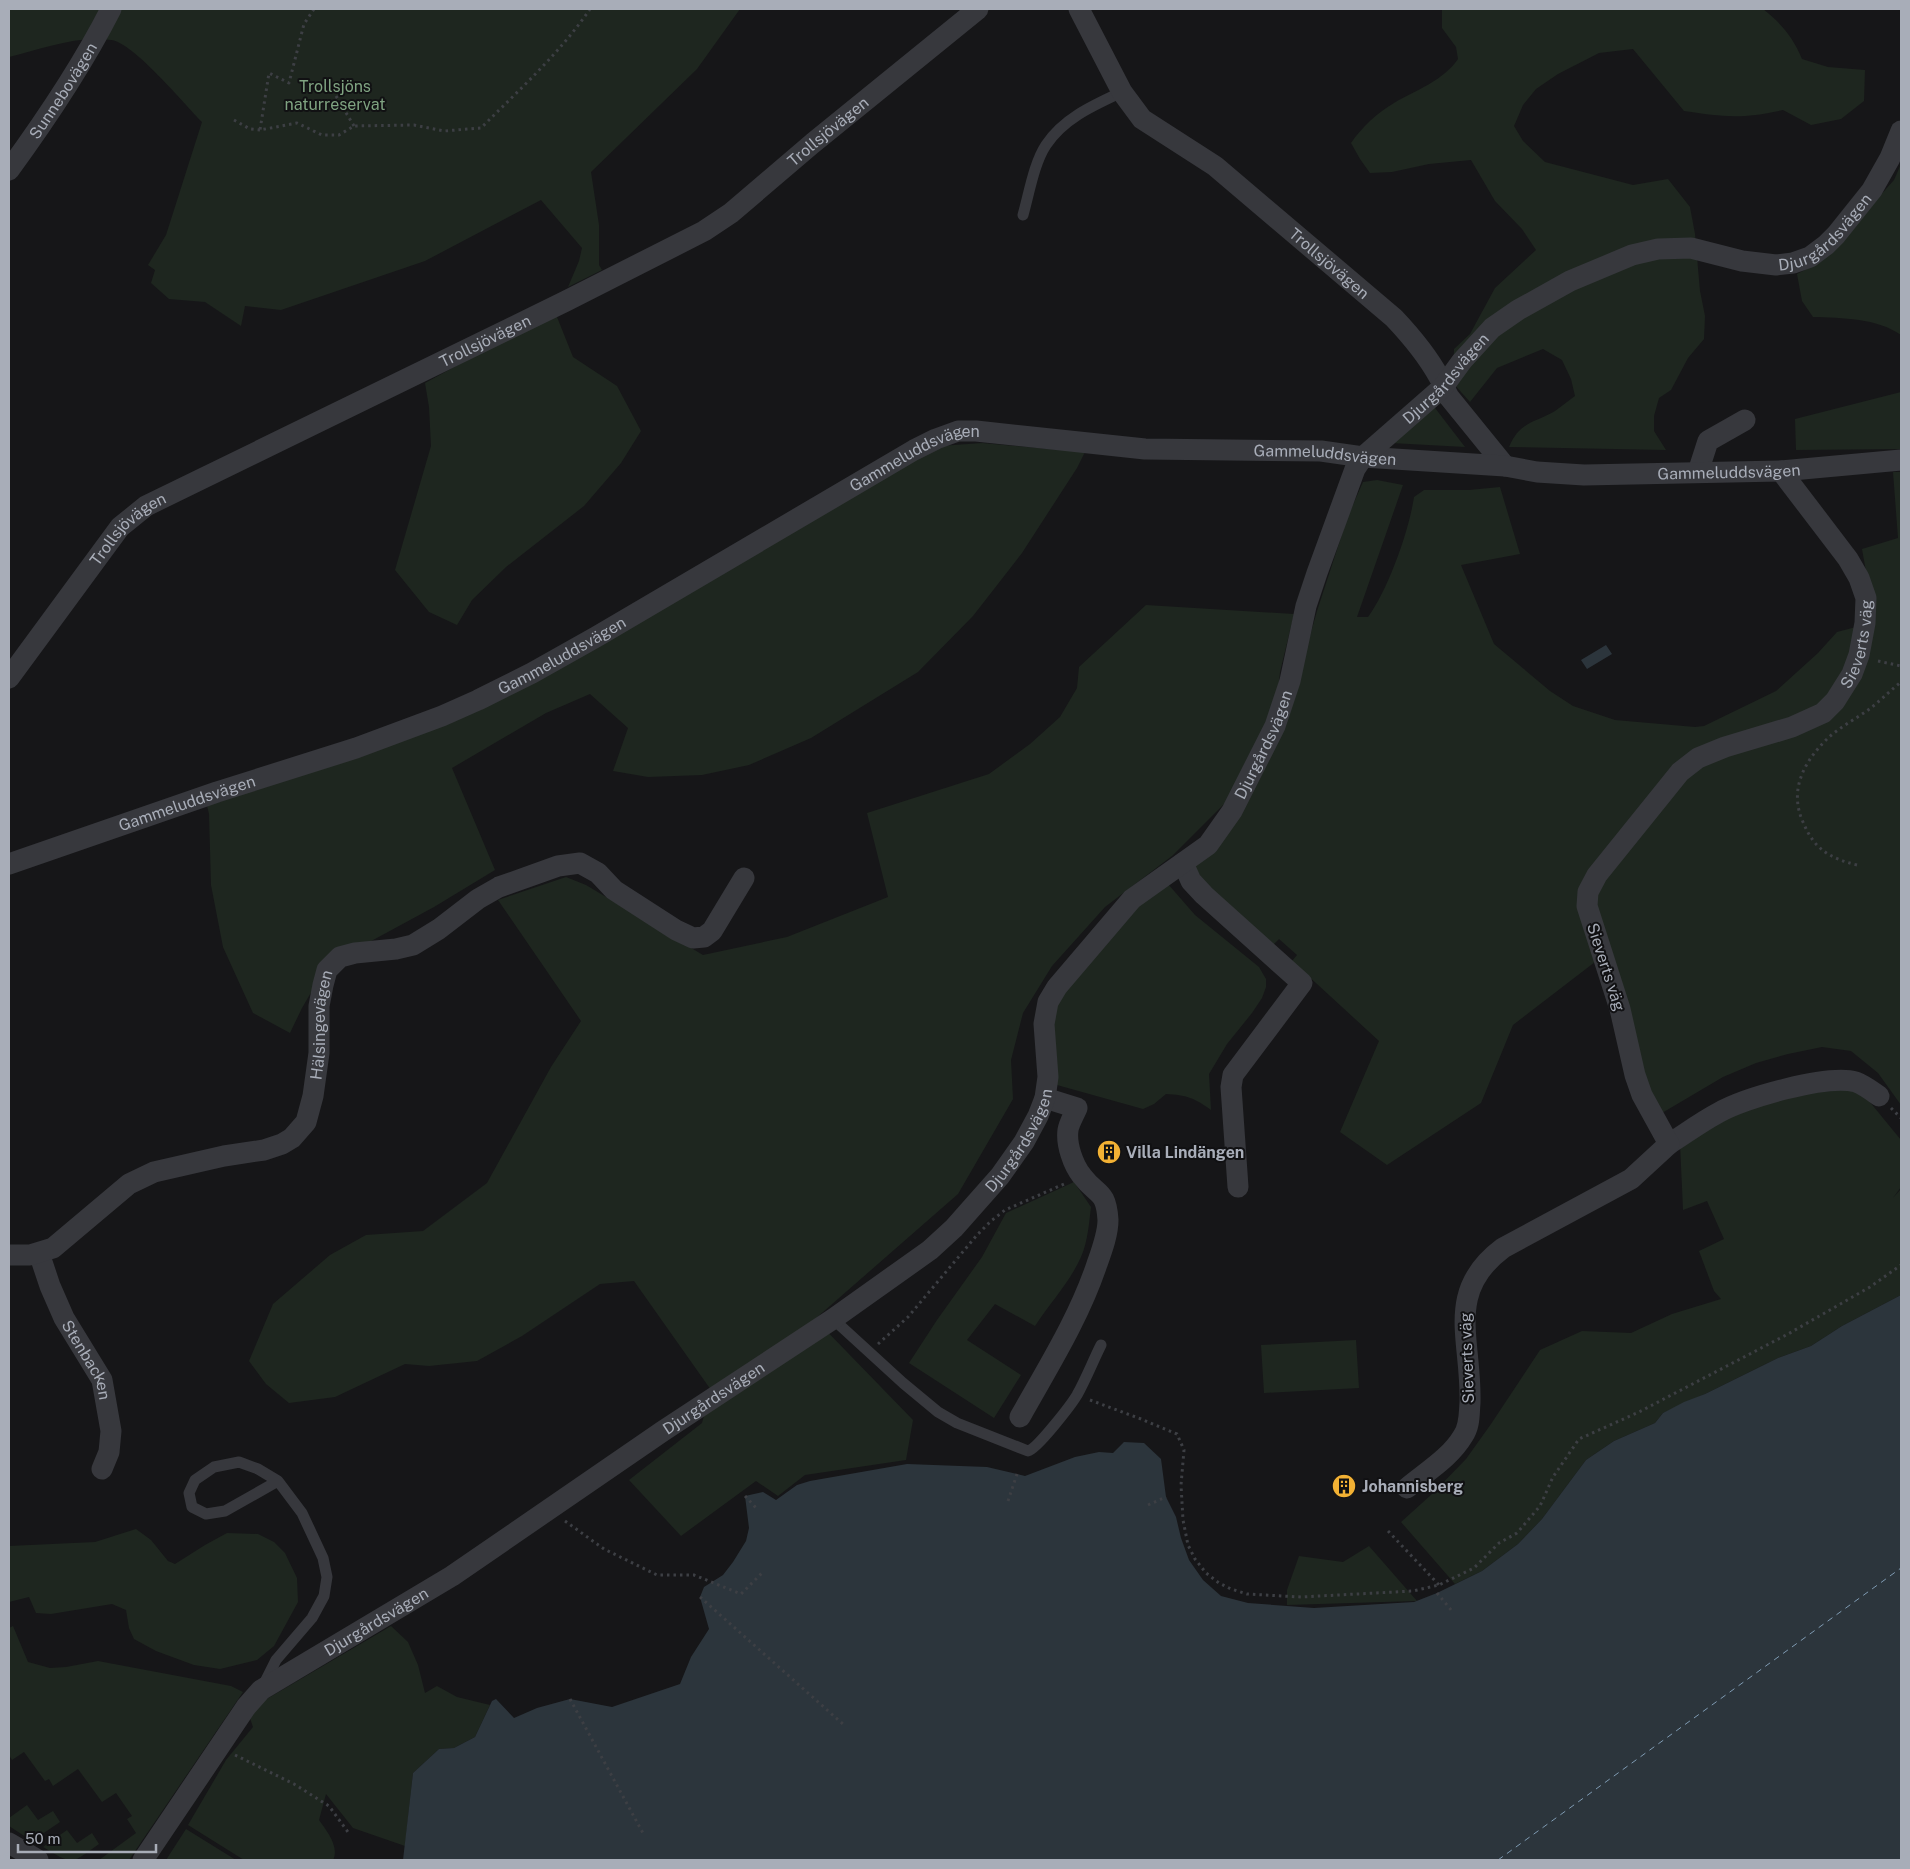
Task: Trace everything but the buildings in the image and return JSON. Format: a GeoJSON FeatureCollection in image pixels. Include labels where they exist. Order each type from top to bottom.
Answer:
{"type":"FeatureCollection","features":[{"type":"Feature","properties":{"kind":"street","name":"Sunnebovägen"},"geometry":{"type":"LineString","coordinates":[[9,170],[57,104],[85,58],[111,9]]}},
{"type":"Feature","properties":{"kind":"street","name":"Trollsjövägen"},"geometry":{"type":"LineString","coordinates":[[9,678],[120,527],[146,506],[566,301],[704,231],[731,213],[813,143],[978,9]]}},
{"type":"Feature","properties":{"kind":"street","name":"Trollsjövägen"},"geometry":{"type":"LineString","coordinates":[[1079,9],[1122,92],[1142,119],[1215,166],[1394,318],[1418,345],[1440,378],[1443,387],[1505,466]]}},
{"type":"Feature","properties":{"kind":"street","name":"Djurgårdsvägen"},"geometry":{"type":"LineString","coordinates":[[143,1860],[218,1747],[246,1707],[261,1690],[452,1576],[640,1447],[833,1319],[930,1250],[954,1228],[1000,1176],[1024,1142],[1045,1098],[1048,1077],[1044,1024],[1048,1002],[1057,987],[1132,898],[1208,845],[1220,830],[1276,726],[1290,681],[1306,606],[1355,469],[1363,457],[1443,387],[1462,361],[1492,328],[1518,310],[1570,281],[1632,255],[1658,249],[1691,248],[1742,261],[1776,265],[1793,263],[1810,257],[1826,246],[1872,190],[1890,158],[1901,131]]}},
{"type":"Feature","properties":{"kind":"street"},"geometry":{"type":"LineString","coordinates":[[1698,472],[1708,441],[1745,420]]}},
{"type":"Feature","properties":{"kind":"street","name":"Gammeluddsvägen"},"geometry":{"type":"LineString","coordinates":[[9,864],[217,792],[356,748],[442,716],[478,700],[596,638],[914,450],[936,439],[958,432],[994,432],[1145,449],[1321,451],[1363,457],[1505,466],[1544,473],[1584,475],[1781,470],[1901,460]]}},
{"type":"Feature","properties":{"kind":"street","name":"Sieverts väg"},"geometry":{"type":"LineString","coordinates":[[1407,1488],[1455,1448],[1464,1435],[1469,1423],[1470,1394],[1465,1307],[1469,1290],[1478,1271],[1489,1258],[1503,1248],[1631,1179],[1669,1144],[1642,1095],[1635,1075],[1620,1009],[1587,906],[1588,892],[1597,875],[1680,772],[1698,758],[1725,747],[1792,727],[1822,713],[1835,701],[1844,687],[1859,655],[1865,623],[1866,598],[1859,578],[1848,559],[1781,470]]}},
{"type":"Feature","properties":{"kind":"street","name":"Hälsingevägen"},"geometry":{"type":"LineString","coordinates":[[9,1255],[39,1253],[53,1248],[129,1184],[140,1178],[175,1166],[264,1150],[282,1144],[292,1138],[306,1122],[313,1096],[319,1054],[319,1006],[323,985],[327,970],[340,957],[355,953],[396,949],[413,944],[439,929],[478,899],[499,887],[558,866],[580,863],[598,873],[614,890],[676,930],[693,938],[704,937],[712,931],[744,878]]}},
{"type":"Feature","properties":{"kind":"street"},"geometry":{"type":"LineString","coordinates":[[1183,863],[1191,881],[1204,895],[1302,983],[1233,1075],[1231,1088],[1238,1187]]}},
{"type":"Feature","properties":{"kind":"street"},"geometry":{"type":"LineString","coordinates":[[1669,1144],[1719,1112],[1810,1082],[1843,1080],[1857,1082],[1879,1096]]}},
{"type":"Feature","properties":{"kind":"street"},"geometry":{"type":"LineString","coordinates":[[1020,1417],[1069,1331],[1092,1281],[1104,1245],[1108,1221],[1105,1198],[1081,1176],[1072,1158],[1068,1140],[1068,1129],[1077,1108],[1045,1098]]}},
{"type":"Feature","properties":{"kind":"street","name":"Stenbacken"},"geometry":{"type":"LineString","coordinates":[[39,1253],[50,1286],[64,1318],[108,1378],[110,1431],[108,1452],[102,1469]]}},
{"type":"Feature","properties":{"kind":"street"},"geometry":{"type":"LineString","coordinates":[[9,1843],[38,1860]]}},
{"type":"Feature","properties":{"kind":"lane"},"geometry":{"type":"LineString","coordinates":[[1023,215],[1038,160],[1046,145],[1064,124],[1089,108],[1122,92]]}},
{"type":"Feature","properties":{"kind":"lane"},"geometry":{"type":"LineString","coordinates":[[833,1319],[926,1403],[944,1416],[1028,1451],[1032,1450],[1041,1441],[1077,1395],[1101,1345]]}},
{"type":"Feature","properties":{"kind":"lane"},"geometry":{"type":"LineString","coordinates":[[261,1690],[276,1660],[312,1618],[324,1596],[327,1577],[323,1558],[302,1513],[278,1482],[258,1469],[239,1462],[214,1467],[195,1480],[189,1493],[192,1508],[206,1514],[225,1511],[278,1482]]}},
{"type":"Feature","properties":{"kind":"path"},"geometry":{"type":"LineString","coordinates":[[260,130],[270,73],[289,83],[304,24],[314,9]]}},
{"type":"Feature","properties":{"kind":"path"},"geometry":{"type":"LineString","coordinates":[[234,120],[250,129],[260,130],[298,124],[322,135],[339,134],[354,126],[414,125],[444,131],[481,128],[536,72],[580,23],[590,9]]}},
{"type":"Feature","properties":{"kind":"path"},"geometry":{"type":"LineString","coordinates":[[336,96],[354,126]]}},
{"type":"Feature","properties":{"kind":"path"},"geometry":{"type":"LineString","coordinates":[[1859,655],[1901,666]]}},
{"type":"Feature","properties":{"kind":"path"},"geometry":{"type":"LineString","coordinates":[[1856,866],[1838,860],[1824,852],[1812,841],[1798,812],[1796,797],[1799,779],[1811,759],[1826,740],[1873,706],[1901,682]]}},
{"type":"Feature","properties":{"kind":"path"},"geometry":{"type":"LineString","coordinates":[[866,1348],[874,1346],[902,1323],[977,1235],[1005,1210],[1081,1176]]}},
{"type":"Feature","properties":{"kind":"path"},"geometry":{"type":"LineString","coordinates":[[1008,1501],[1017,1474]]}},
{"type":"Feature","properties":{"kind":"path"},"geometry":{"type":"LineString","coordinates":[[745,1496],[758,1510]]}},
{"type":"Feature","properties":{"kind":"path"},"geometry":{"type":"LineString","coordinates":[[1148,1505],[1166,1497]]}},
{"type":"Feature","properties":{"kind":"path"},"geometry":{"type":"LineString","coordinates":[[564,1521],[604,1549],[657,1575],[694,1575],[741,1594],[763,1572]]}},
{"type":"Feature","properties":{"kind":"path"},"geometry":{"type":"LineString","coordinates":[[1388,1531],[1439,1585]]}},
{"type":"Feature","properties":{"kind":"path"},"geometry":{"type":"LineString","coordinates":[[1437,1593],[1452,1610]]}},
{"type":"Feature","properties":{"kind":"path"},"geometry":{"type":"LineString","coordinates":[[700,1597],[844,1725]]}},
{"type":"Feature","properties":{"kind":"path"},"geometry":{"type":"LineString","coordinates":[[570,1699],[644,1835]]}},
{"type":"Feature","properties":{"kind":"path"},"geometry":{"type":"LineString","coordinates":[[218,1747],[294,1784],[329,1806],[348,1832]]}},
{"type":"Feature","properties":{"kind":"green space","name":"Trollsjöns naturreservat"},"geometry":{"type":"Polygon","coordinates":[[[9,9],[740,9],[697,69],[591,172],[599,225],[599,265],[602,270],[568,287],[579,261],[582,248],[541,200],[425,261],[281,310],[245,306],[241,326],[205,302],[169,299],[151,283],[155,270],[148,265],[166,235],[202,122],[145,62],[121,43],[111,40],[85,39],[9,57],[9,9]]]}},
{"type":"Feature","properties":{"kind":"green space"},"geometry":{"type":"Polygon","coordinates":[[[1442,9],[1763,9],[1786,31],[1802,59],[1828,67],[1865,70],[1864,101],[1841,119],[1811,125],[1783,110],[1744,116],[1710,115],[1684,111],[1633,49],[1599,53],[1558,74],[1536,89],[1523,105],[1514,126],[1523,141],[1545,162],[1633,185],[1668,179],[1690,207],[1695,234],[1700,291],[1705,316],[1704,339],[1688,358],[1671,390],[1659,398],[1654,416],[1654,431],[1666,450],[1509,447],[1513,438],[1523,427],[1555,411],[1575,396],[1571,379],[1562,360],[1543,349],[1497,368],[1470,402],[1453,383],[1454,349],[1470,334],[1495,288],[1536,250],[1522,229],[1495,201],[1471,160],[1429,164],[1392,172],[1370,173],[1351,143],[1365,126],[1382,111],[1437,79],[1452,67],[1458,59],[1456,47],[1442,28],[1442,9]]]}},
{"type":"Feature","properties":{"kind":"green space"},"geometry":{"type":"Polygon","coordinates":[[[1901,164],[1901,335],[1892,329],[1870,322],[1813,317],[1802,301],[1797,274],[1822,261],[1894,180],[1901,164]]]}},
{"type":"Feature","properties":{"kind":"green space"},"geometry":{"type":"Polygon","coordinates":[[[555,312],[573,357],[617,386],[641,431],[621,463],[584,506],[506,567],[472,600],[457,625],[429,612],[395,570],[431,446],[429,407],[425,383],[555,312]]]}},
{"type":"Feature","properties":{"kind":"green space"},"geometry":{"type":"Polygon","coordinates":[[[1901,392],[1901,449],[1796,450],[1795,419],[1901,392]]]}},
{"type":"Feature","properties":{"kind":"green space"},"geometry":{"type":"Polygon","coordinates":[[[1432,404],[1465,447],[1391,443],[1432,404]]]}},
{"type":"Feature","properties":{"kind":"green space"},"geometry":{"type":"Polygon","coordinates":[[[982,443],[1085,452],[1077,468],[1022,553],[973,616],[918,672],[811,738],[749,765],[702,775],[648,777],[613,771],[628,728],[590,694],[546,713],[452,768],[495,870],[434,907],[327,965],[290,1033],[253,1013],[223,947],[211,885],[209,814],[206,801],[366,753],[940,446],[982,443]]]}},
{"type":"Feature","properties":{"kind":"green space"},"geometry":{"type":"Polygon","coordinates":[[[1893,472],[1901,472],[1901,1105],[1878,1073],[1851,1051],[1822,1047],[1756,1063],[1723,1077],[1662,1113],[1642,1077],[1608,952],[1513,1025],[1481,1103],[1387,1165],[1340,1132],[1379,1041],[1292,961],[1297,955],[1279,939],[1273,945],[1201,885],[1190,863],[1288,714],[1317,611],[1348,516],[1363,482],[1377,480],[1403,485],[1357,617],[1368,617],[1383,592],[1403,543],[1414,497],[1424,490],[1469,490],[1500,487],[1520,554],[1461,565],[1494,644],[1550,691],[1573,706],[1615,720],[1695,727],[1704,726],[1776,691],[1818,653],[1837,632],[1871,623],[1868,582],[1862,549],[1898,538],[1893,472]]]}},
{"type":"Feature","properties":{"kind":"green space"},"geometry":{"type":"Polygon","coordinates":[[[1146,605],[1294,614],[1280,672],[1276,709],[1225,803],[1172,856],[1105,907],[1052,966],[1023,1013],[1011,1060],[1013,1099],[958,1194],[815,1319],[913,1420],[906,1460],[805,1475],[778,1496],[756,1481],[681,1536],[629,1480],[702,1423],[711,1390],[634,1281],[600,1284],[522,1336],[477,1361],[429,1366],[405,1364],[335,1397],[289,1403],[266,1384],[249,1361],[273,1304],[330,1255],[366,1235],[423,1231],[487,1183],[551,1067],[581,1021],[498,900],[566,877],[586,885],[703,955],[787,937],[888,897],[867,813],[989,774],[1030,744],[1060,717],[1077,688],[1079,667],[1146,605]]]}},
{"type":"Feature","properties":{"kind":"green space"},"geometry":{"type":"Polygon","coordinates":[[[1168,884],[1195,915],[1259,967],[1266,979],[1266,987],[1262,998],[1227,1044],[1209,1074],[1211,1110],[1190,1098],[1166,1094],[1154,1104],[1143,1109],[1057,1085],[1052,1013],[1060,996],[1136,904],[1168,884]]]}},
{"type":"Feature","properties":{"kind":"green space"},"geometry":{"type":"Polygon","coordinates":[[[1833,1085],[1860,1090],[1901,1140],[1901,1187],[1893,1198],[1901,1189],[1901,1295],[1842,1326],[1811,1346],[1778,1358],[1663,1413],[1655,1423],[1614,1441],[1586,1460],[1542,1519],[1518,1544],[1482,1571],[1455,1584],[1401,1522],[1466,1459],[1540,1350],[1582,1331],[1631,1333],[1672,1314],[1721,1299],[1714,1291],[1699,1251],[1724,1239],[1707,1201],[1683,1210],[1680,1143],[1743,1108],[1833,1085]]]}},
{"type":"Feature","properties":{"kind":"green space"},"geometry":{"type":"Polygon","coordinates":[[[1074,1182],[1091,1207],[1085,1245],[1066,1284],[1035,1326],[995,1304],[967,1340],[1021,1375],[994,1418],[909,1363],[982,1257],[1006,1213],[1074,1182]]]}},
{"type":"Feature","properties":{"kind":"green space"},"geometry":{"type":"Polygon","coordinates":[[[1356,1340],[1359,1388],[1264,1393],[1261,1345],[1356,1340]]]}},
{"type":"Feature","properties":{"kind":"green space"},"geometry":{"type":"Polygon","coordinates":[[[136,1529],[151,1540],[168,1561],[175,1564],[227,1533],[258,1534],[274,1542],[285,1553],[297,1578],[298,1602],[274,1646],[257,1660],[220,1669],[194,1665],[156,1651],[134,1639],[129,1628],[126,1610],[112,1604],[51,1614],[36,1613],[29,1597],[9,1602],[9,1546],[95,1542],[136,1529]]]}},
{"type":"Feature","properties":{"kind":"green space"},"geometry":{"type":"Polygon","coordinates":[[[1369,1546],[1417,1601],[1287,1605],[1287,1590],[1299,1556],[1343,1562],[1369,1546]]]}},
{"type":"Feature","properties":{"kind":"green space"},"geometry":{"type":"Polygon","coordinates":[[[13,1626],[28,1662],[50,1668],[98,1661],[231,1686],[243,1692],[129,1860],[99,1860],[136,1833],[127,1819],[132,1816],[116,1793],[102,1802],[78,1769],[53,1786],[49,1779],[45,1781],[24,1752],[12,1760],[9,1755],[9,1628],[13,1626]]]}},
{"type":"Feature","properties":{"kind":"green space"},"geometry":{"type":"Polygon","coordinates":[[[391,1626],[408,1642],[418,1665],[425,1693],[437,1686],[457,1697],[490,1705],[475,1737],[454,1748],[439,1749],[413,1773],[405,1846],[353,1828],[326,1794],[319,1820],[333,1844],[335,1855],[333,1860],[244,1860],[188,1825],[226,1760],[253,1727],[249,1715],[265,1700],[391,1626]]]}},
{"type":"Feature","properties":{"kind":"green space"},"geometry":{"type":"Polygon","coordinates":[[[27,1805],[38,1820],[53,1811],[60,1822],[32,1841],[9,1826],[9,1818],[27,1805]]]}},
{"type":"Feature","properties":{"kind":"green space"},"geometry":{"type":"Polygon","coordinates":[[[186,1829],[236,1860],[166,1860],[186,1829]]]}},
{"type":"Feature","properties":{"kind":"green space"},"geometry":{"type":"Polygon","coordinates":[[[67,1830],[77,1843],[92,1833],[99,1844],[83,1856],[72,1860],[67,1860],[43,1847],[67,1830]]]}},
{"type":"Feature","properties":{"kind":"shaded area"},"geometry":{"type":"Polygon","coordinates":[[[1606,645],[1612,654],[1587,669],[1581,660],[1606,645]]]}},
{"type":"Feature","properties":{"kind":"shaded area"},"geometry":{"type":"Polygon","coordinates":[[[1901,1295],[1901,1860],[403,1860],[413,1773],[439,1749],[454,1748],[475,1737],[492,1701],[496,1699],[514,1718],[537,1708],[570,1699],[612,1707],[680,1684],[691,1657],[709,1629],[700,1597],[704,1587],[723,1575],[746,1541],[749,1528],[745,1496],[763,1492],[776,1500],[797,1485],[810,1481],[907,1464],[987,1467],[1025,1476],[1075,1457],[1099,1452],[1113,1453],[1124,1442],[1144,1443],[1161,1459],[1166,1497],[1176,1517],[1189,1560],[1203,1580],[1221,1596],[1248,1603],[1314,1608],[1414,1602],[1482,1571],[1518,1544],[1542,1519],[1586,1460],[1614,1441],[1655,1423],[1663,1413],[1684,1402],[1705,1394],[1778,1358],[1811,1346],[1842,1326],[1901,1295]]]}},
{"type":"Feature","properties":{"kind":"ferry route"},"geometry":{"type":"LineString","coordinates":[[1498,1860],[1901,1568]]}},
{"type":"Feature","properties":{"kind":"place","name":"Villa Lindängen"},"geometry":{"type":"Point","coordinates":[1109,1152]}},
{"type":"Feature","properties":{"kind":"place","name":"Johannisberg"},"geometry":{"type":"Point","coordinates":[1344,1486]}}]}
